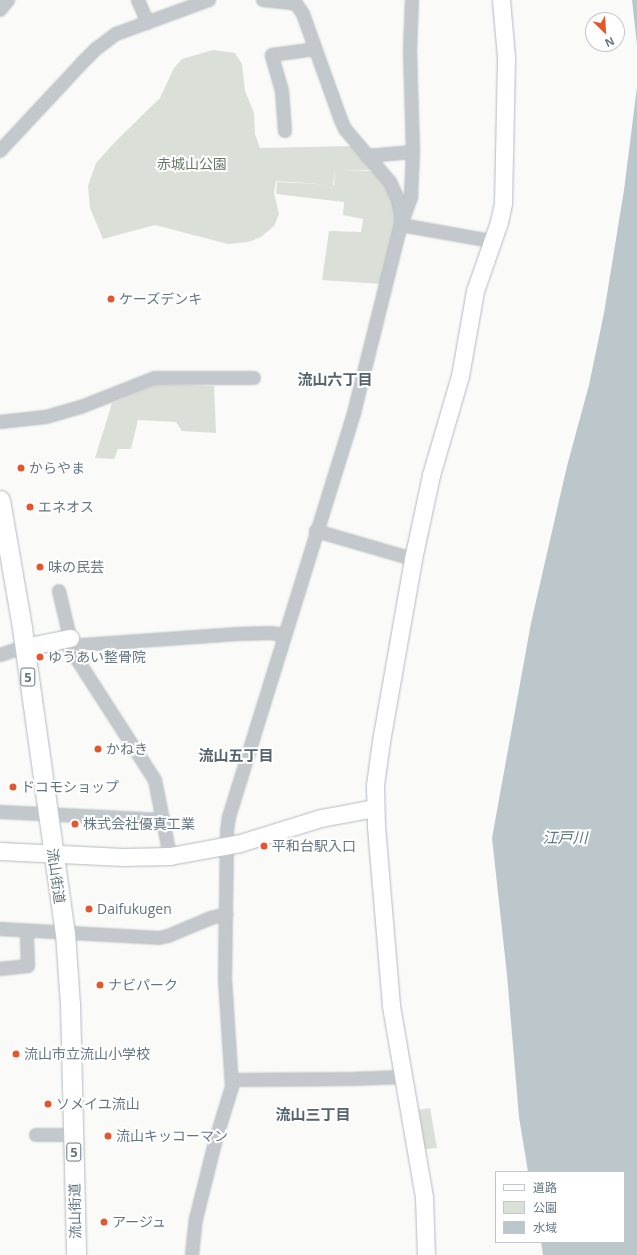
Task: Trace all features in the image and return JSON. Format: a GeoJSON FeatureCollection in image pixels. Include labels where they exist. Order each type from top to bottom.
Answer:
{"type":"FeatureCollection","features":[{"type":"Feature","properties":{"kind":"main road","name":"流山街道"},"geometry":{"type":"LineString","coordinates":[[0,500],[24,647],[65,933],[70,1004],[76,1255]]}},
{"type":"Feature","properties":{"kind":"street"},"geometry":{"type":"LineString","coordinates":[[0,10],[8,0]]}},
{"type":"Feature","properties":{"kind":"street"},"geometry":{"type":"LineString","coordinates":[[138,0],[148,23]]}},
{"type":"Feature","properties":{"kind":"street"},"geometry":{"type":"LineString","coordinates":[[0,151],[96,49],[121,31],[148,23],[209,0]]}},
{"type":"Feature","properties":{"kind":"street"},"geometry":{"type":"LineString","coordinates":[[263,0],[296,5],[307,23],[315,49],[345,129],[390,182],[398,199],[401,214],[401,225]]}},
{"type":"Feature","properties":{"kind":"street"},"geometry":{"type":"LineString","coordinates":[[192,1255],[196,1219],[216,1139],[232,1087],[225,980],[227,846],[229,817],[250,754],[284,635],[362,383],[401,225],[411,197],[413,152],[410,75],[412,0]]}},
{"type":"Feature","properties":{"kind":"street"},"geometry":{"type":"LineString","coordinates":[[426,1255],[424,1197],[388,983],[375,808],[377,763],[413,559],[436,452],[460,376],[475,290],[491,241],[499,222],[503,203],[506,57],[501,0]]}},
{"type":"Feature","properties":{"kind":"street"},"geometry":{"type":"LineString","coordinates":[[285,131],[282,91],[272,55],[315,49]]}},
{"type":"Feature","properties":{"kind":"street"},"geometry":{"type":"LineString","coordinates":[[367,156],[413,152]]}},
{"type":"Feature","properties":{"kind":"street"},"geometry":{"type":"LineString","coordinates":[[401,225],[491,241]]}},
{"type":"Feature","properties":{"kind":"street"},"geometry":{"type":"LineString","coordinates":[[0,422],[46,417],[81,407],[155,378],[254,378]]}},
{"type":"Feature","properties":{"kind":"street"},"geometry":{"type":"LineString","coordinates":[[316,531],[413,559]]}},
{"type":"Feature","properties":{"kind":"street"},"geometry":{"type":"LineString","coordinates":[[60,591],[68,641],[155,780],[170,856]]}},
{"type":"Feature","properties":{"kind":"street"},"geometry":{"type":"LineString","coordinates":[[0,655],[24,647],[68,641],[270,633],[284,635]]}},
{"type":"Feature","properties":{"kind":"street"},"geometry":{"type":"LineString","coordinates":[[0,851],[123,857],[170,856],[227,846],[327,817],[375,808]]}},
{"type":"Feature","properties":{"kind":"street"},"geometry":{"type":"LineString","coordinates":[[0,812],[164,820]]}},
{"type":"Feature","properties":{"kind":"street"},"geometry":{"type":"LineString","coordinates":[[0,929],[159,938],[168,936],[210,918],[227,914]]}},
{"type":"Feature","properties":{"kind":"street"},"geometry":{"type":"LineString","coordinates":[[0,969],[28,966],[27,931]]}},
{"type":"Feature","properties":{"kind":"street"},"geometry":{"type":"LineString","coordinates":[[232,1080],[404,1077]]}},
{"type":"Feature","properties":{"kind":"street"},"geometry":{"type":"LineString","coordinates":[[36,1135],[73,1135]]}},
{"type":"Feature","properties":{"kind":"green space","name":"赤城山公園"},"geometry":{"type":"Polygon","coordinates":[[[213,50],[235,53],[242,64],[245,91],[254,113],[255,134],[260,148],[354,146],[374,170],[340,171],[376,171],[395,199],[398,219],[382,284],[322,280],[329,231],[361,232],[363,219],[343,215],[344,202],[276,194],[277,182],[330,185],[276,181],[274,193],[279,214],[274,226],[261,237],[248,242],[228,244],[155,225],[103,239],[90,208],[88,186],[96,163],[160,98],[174,68],[182,59],[213,50]]]}},
{"type":"Feature","properties":{"kind":"green space"},"geometry":{"type":"Polygon","coordinates":[[[159,384],[214,386],[216,433],[182,431],[176,422],[138,420],[131,449],[118,449],[114,459],[95,458],[112,403],[159,384]]]}},
{"type":"Feature","properties":{"kind":"green space"},"geometry":{"type":"Polygon","coordinates":[[[430,1108],[437,1148],[425,1149],[418,1110],[430,1108]]]}},
{"type":"Feature","properties":{"kind":"water"},"geometry":{"type":"Polygon","coordinates":[[[632,0],[637,0],[637,45],[632,0]]]}},
{"type":"Feature","properties":{"kind":"water","name":"江戸川"},"geometry":{"type":"Polygon","coordinates":[[[637,87],[637,1255],[543,1255],[541,1243],[625,1243],[625,1171],[528,1171],[519,1117],[507,975],[492,838],[531,623],[567,466],[589,385],[604,313],[624,190],[637,87]]]}},
{"type":"Feature","properties":{"kind":"place","name":"ケーズデンキ"},"geometry":{"type":"Point","coordinates":[111,299]}},
{"type":"Feature","properties":{"kind":"place","name":"からやま"},"geometry":{"type":"Point","coordinates":[21,468]}},
{"type":"Feature","properties":{"kind":"place","name":"エネオス"},"geometry":{"type":"Point","coordinates":[30,507]}},
{"type":"Feature","properties":{"kind":"place","name":"味の民芸"},"geometry":{"type":"Point","coordinates":[40,567]}},
{"type":"Feature","properties":{"kind":"place","name":"ゆうあい整骨院"},"geometry":{"type":"Point","coordinates":[40,657]}},
{"type":"Feature","properties":{"kind":"place","name":"かねき"},"geometry":{"type":"Point","coordinates":[98,749]}},
{"type":"Feature","properties":{"kind":"place","name":"ドコモショップ"},"geometry":{"type":"Point","coordinates":[13,787]}},
{"type":"Feature","properties":{"kind":"place","name":"株式会社優真工業"},"geometry":{"type":"Point","coordinates":[75,824]}},
{"type":"Feature","properties":{"kind":"place","name":"平和台駅入口"},"geometry":{"type":"Point","coordinates":[264,846]}},
{"type":"Feature","properties":{"kind":"place","name":"Daifukugen"},"geometry":{"type":"Point","coordinates":[89,909]}},
{"type":"Feature","properties":{"kind":"place","name":"ナビパーク"},"geometry":{"type":"Point","coordinates":[100,985]}},
{"type":"Feature","properties":{"kind":"place","name":"流山市立流山小学校"},"geometry":{"type":"Point","coordinates":[16,1054]}},
{"type":"Feature","properties":{"kind":"place","name":"ソメイユ流山"},"geometry":{"type":"Point","coordinates":[48,1104]}},
{"type":"Feature","properties":{"kind":"place","name":"流山キッコーマン"},"geometry":{"type":"Point","coordinates":[108,1136]}},
{"type":"Feature","properties":{"kind":"place","name":"アージュ"},"geometry":{"type":"Point","coordinates":[104,1222]}},
{"type":"Feature","properties":{"kind":"district","name":"流山六丁目"},"geometry":{"type":"Point","coordinates":[335,380]}},
{"type":"Feature","properties":{"kind":"district","name":"流山五丁目"},"geometry":{"type":"Point","coordinates":[236,756]}},
{"type":"Feature","properties":{"kind":"district","name":"流山三丁目"},"geometry":{"type":"Point","coordinates":[313,1115]}}]}
